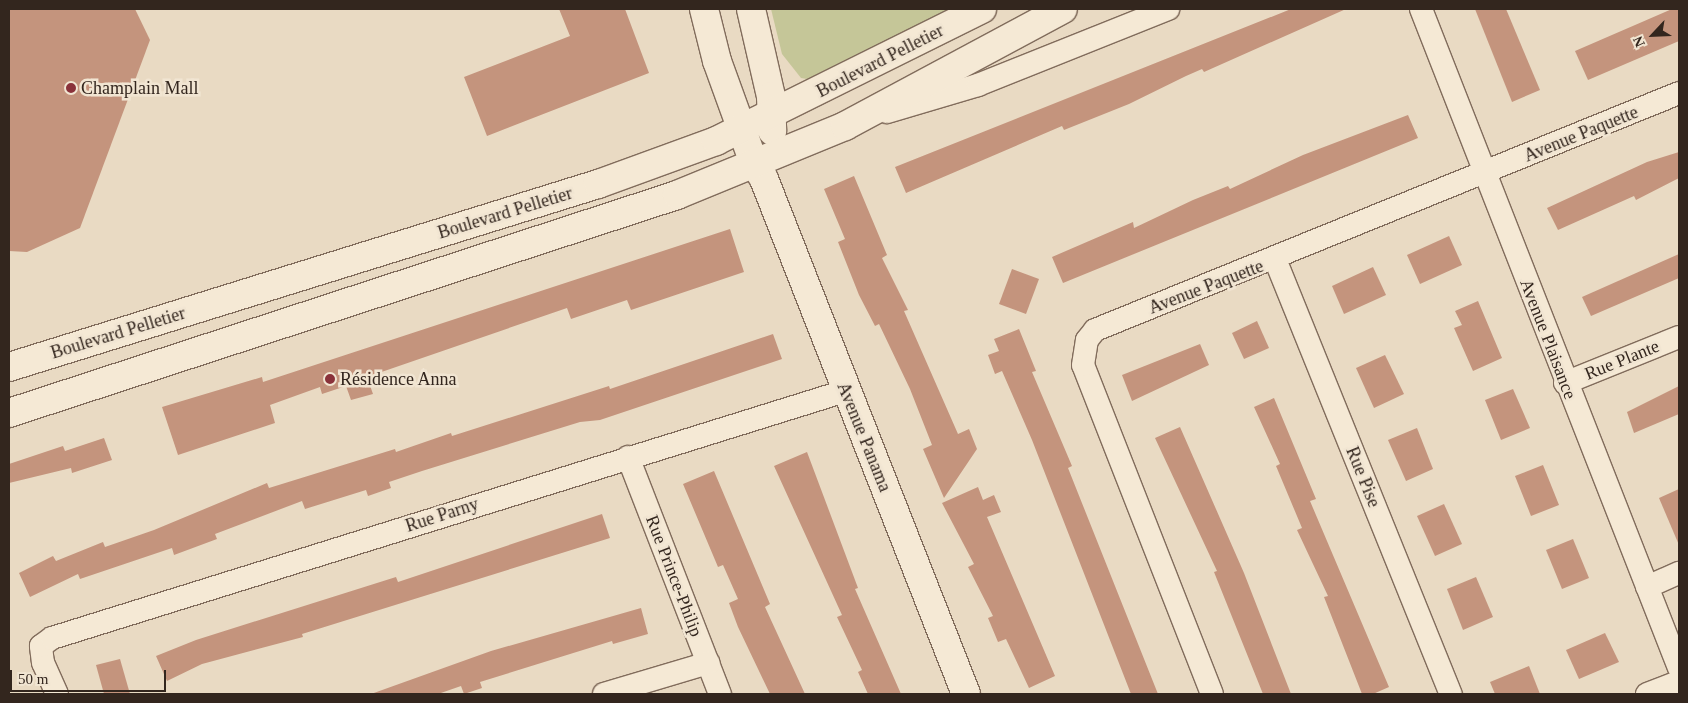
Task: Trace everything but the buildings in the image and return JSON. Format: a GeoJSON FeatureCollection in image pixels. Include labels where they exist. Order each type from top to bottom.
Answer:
{"type":"FeatureCollection","features":[{"type":"Feature","properties":{"kind":"street","name":"Avenue Panama"},"geometry":{"type":"LineString","coordinates":[[704,9],[742,130],[764,166],[845,391],[966,694]]}},
{"type":"Feature","properties":{"kind":"street","name":"Avenue Panama"},"geometry":{"type":"LineString","coordinates":[[751,9],[771,96],[772,116],[764,166]]}},
{"type":"Feature","properties":{"kind":"street","name":"Boulevard Pelletier"},"geometry":{"type":"LineString","coordinates":[[9,367],[598,184],[742,130],[982,9]]}},
{"type":"Feature","properties":{"kind":"street","name":"Boulevard Pelletier"},"geometry":{"type":"LineString","coordinates":[[9,412],[511,252],[764,166],[846,126],[1063,9]]}},
{"type":"Feature","properties":{"kind":"street","name":"Boulevard Pelletier"},"geometry":{"type":"LineString","coordinates":[[846,126],[978,86],[1168,9]]}},
{"type":"Feature","properties":{"kind":"street","name":"Avenue Plaisance"},"geometry":{"type":"LineString","coordinates":[[1421,9],[1487,172],[1565,383],[1679,668]]}},
{"type":"Feature","properties":{"kind":"street","name":"Avenue Paquette"},"geometry":{"type":"LineString","coordinates":[[1212,694],[1082,365],[1083,350],[1095,330],[1275,259],[1679,93]]}},
{"type":"Feature","properties":{"kind":"street","name":"Rue Pise"},"geometry":{"type":"LineString","coordinates":[[1275,259],[1451,694]]}},
{"type":"Feature","properties":{"kind":"street","name":"Rue Plante"},"geometry":{"type":"LineString","coordinates":[[1565,383],[1679,337]]}},
{"type":"Feature","properties":{"kind":"street","name":"Rue Parny"},"geometry":{"type":"LineString","coordinates":[[56,694],[43,663],[41,646],[52,638],[628,457],[845,391]]}},
{"type":"Feature","properties":{"kind":"street","name":"Rue Prince-Philip"},"geometry":{"type":"LineString","coordinates":[[628,457],[720,694]]}},
{"type":"Feature","properties":{"kind":"street"},"geometry":{"type":"LineString","coordinates":[[1647,587],[1679,572]]}},
{"type":"Feature","properties":{"kind":"street"},"geometry":{"type":"LineString","coordinates":[[604,694],[708,663]]}},
{"type":"Feature","properties":{"kind":"street"},"geometry":{"type":"LineString","coordinates":[[1648,694],[1679,682]]}},
{"type":"Feature","properties":{"kind":"green space"},"geometry":{"type":"Polygon","coordinates":[[[771,9],[950,9],[813,80],[801,78],[782,54],[771,9]]]}},
{"type":"Feature","properties":{"kind":"place","name":"Champlain Mall"},"geometry":{"type":"Point","coordinates":[71,88]}},
{"type":"Feature","properties":{"kind":"place","name":"Résidence Anna"},"geometry":{"type":"Point","coordinates":[330,379]}}]}
